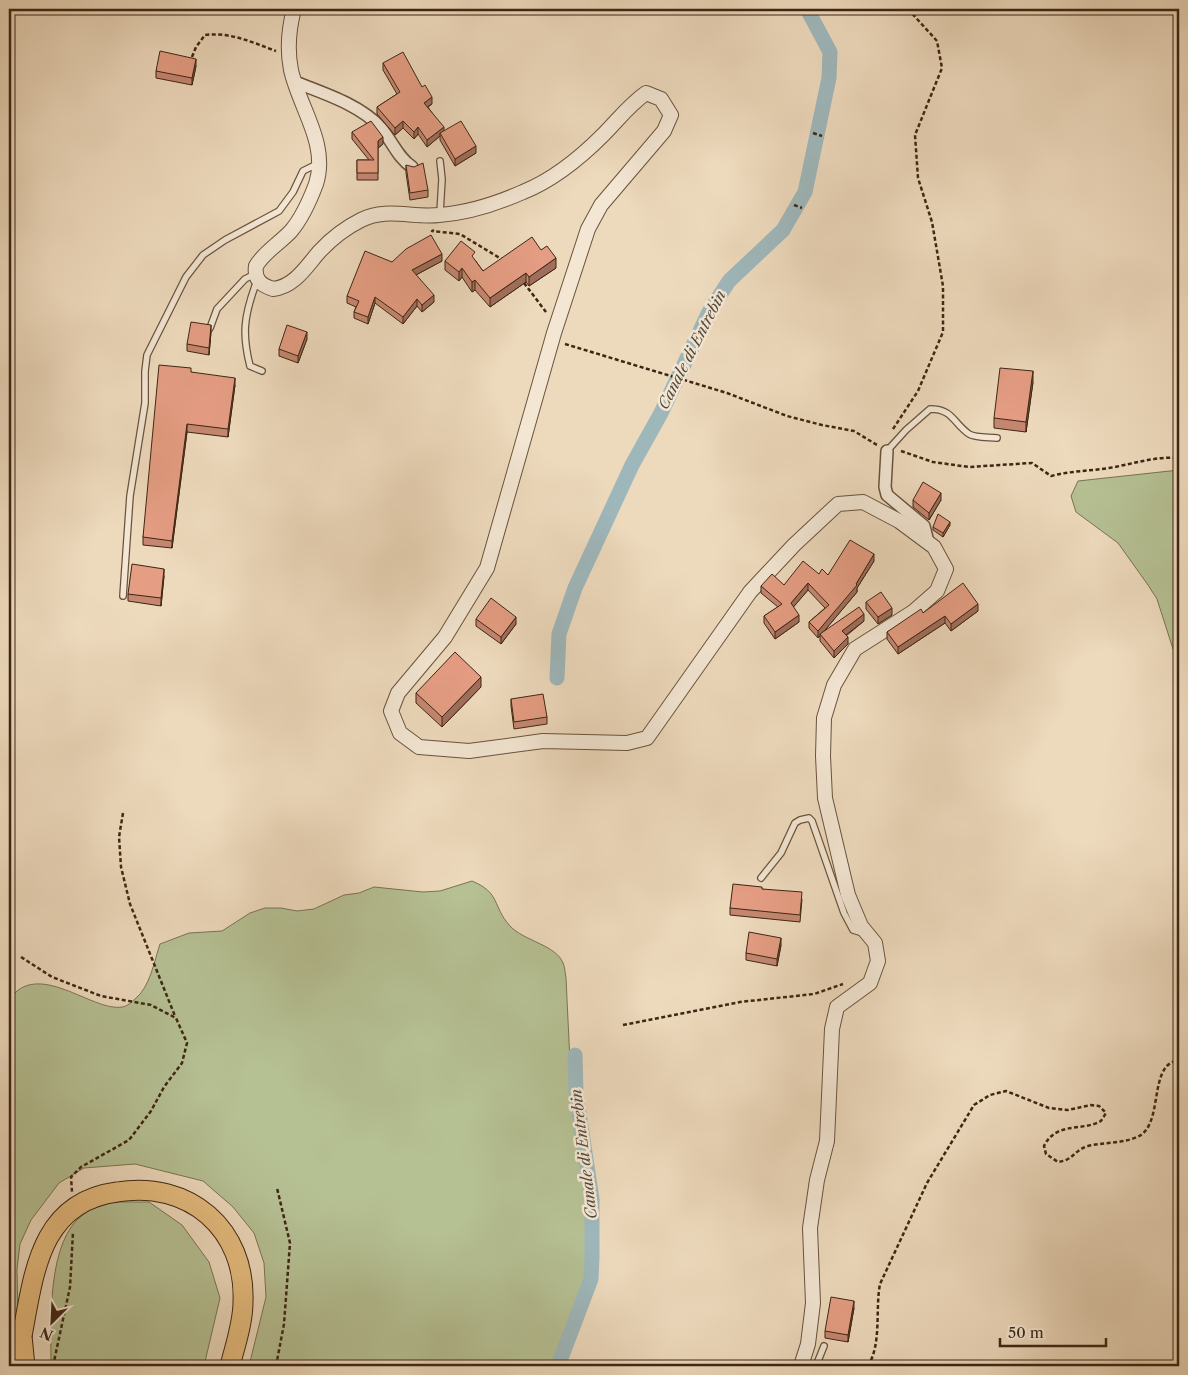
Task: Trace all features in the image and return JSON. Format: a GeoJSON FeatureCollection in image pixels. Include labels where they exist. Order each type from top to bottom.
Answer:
{"type":"FeatureCollection","features":[{"type":"Feature","properties":{"kind":"main road"},"geometry":{"type":"LineString","coordinates":[[25,1366],[22,1336],[36,1263],[50,1233],[69,1213],[99,1194],[135,1189],[170,1193],[202,1208],[226,1235],[241,1267],[243,1303],[230,1366]]}},
{"type":"Feature","properties":{"kind":"street"},"geometry":{"type":"LineString","coordinates":[[294,9],[289,53],[295,82],[315,138],[319,162],[315,184],[303,213],[291,230],[259,260],[258,279],[273,289],[289,284],[333,239],[348,226],[363,219],[378,214],[394,213],[439,222],[523,192],[553,176],[580,157],[632,103],[646,93],[661,99],[671,115],[664,131],[601,205],[588,229],[554,333],[487,568],[445,637],[398,693],[391,711],[400,733],[419,747],[469,750],[543,741],[627,743],[647,738],[750,592],[794,545],[838,504],[863,502],[899,522],[934,547],[946,569],[937,591],[912,612],[855,649],[834,685],[824,718],[825,798],[848,895],[861,926],[875,943],[878,961],[870,983],[837,1007],[832,1029],[827,1141],[817,1180],[810,1228],[813,1302],[808,1344],[801,1366]]}},
{"type":"Feature","properties":{"kind":"street"},"geometry":{"type":"LineString","coordinates":[[295,82],[358,110],[380,127],[405,162],[412,167]]}},
{"type":"Feature","properties":{"kind":"street"},"geometry":{"type":"LineString","coordinates":[[887,451],[885,487],[888,496],[924,526],[928,542]]}},
{"type":"Feature","properties":{"kind":"lane"},"geometry":{"type":"LineString","coordinates":[[439,222],[442,179],[440,161]]}},
{"type":"Feature","properties":{"kind":"lane"},"geometry":{"type":"LineString","coordinates":[[123,596],[130,496],[145,404],[147,355],[186,277],[203,255],[225,240],[279,211],[293,192],[303,171],[319,162]]}},
{"type":"Feature","properties":{"kind":"lane"},"geometry":{"type":"LineString","coordinates":[[210,328],[217,309],[245,280],[258,279],[248,308],[244,339],[250,366],[262,371]]}},
{"type":"Feature","properties":{"kind":"lane"},"geometry":{"type":"LineString","coordinates":[[887,451],[906,430],[930,409],[940,409],[952,416],[970,435],[997,438]]}},
{"type":"Feature","properties":{"kind":"lane"},"geometry":{"type":"LineString","coordinates":[[761,878],[781,853],[796,823],[808,818],[812,821],[844,913],[854,930],[868,934]]}},
{"type":"Feature","properties":{"kind":"lane"},"geometry":{"type":"LineString","coordinates":[[816,1366],[824,1346]]}},
{"type":"Feature","properties":{"kind":"path"},"geometry":{"type":"LineString","coordinates":[[887,451],[886,444],[892,430],[918,391],[942,332],[943,286],[932,222],[918,178],[915,135],[942,68],[937,41],[908,9]]}},
{"type":"Feature","properties":{"kind":"path"},"geometry":{"type":"LineString","coordinates":[[192,57],[196,47],[205,35],[220,33],[236,36],[280,53],[289,53]]}},
{"type":"Feature","properties":{"kind":"path"},"geometry":{"type":"LineString","coordinates":[[813,133],[822,136]]}},
{"type":"Feature","properties":{"kind":"path"},"geometry":{"type":"LineString","coordinates":[[794,205],[802,208]]}},
{"type":"Feature","properties":{"kind":"path"},"geometry":{"type":"LineString","coordinates":[[439,222],[432,231],[460,234],[506,262]]}},
{"type":"Feature","properties":{"kind":"path"},"geometry":{"type":"LineString","coordinates":[[523,282],[546,311],[554,333],[562,342],[570,346],[727,393],[787,416],[854,431],[887,451],[904,452],[933,462],[969,467],[1032,463],[1051,476],[1075,470],[1108,468],[1159,457],[1179,458]]}},
{"type":"Feature","properties":{"kind":"path"},"geometry":{"type":"LineString","coordinates":[[72,1197],[71,1177],[81,1167],[129,1140],[151,1111],[164,1087],[182,1063],[187,1043],[130,904],[121,867],[119,837],[123,813]]}},
{"type":"Feature","properties":{"kind":"path"},"geometry":{"type":"LineString","coordinates":[[20,957],[52,977],[101,996],[151,1004],[176,1018]]}},
{"type":"Feature","properties":{"kind":"path"},"geometry":{"type":"LineString","coordinates":[[623,1025],[740,1002],[814,994],[844,984]]}},
{"type":"Feature","properties":{"kind":"path"},"geometry":{"type":"LineString","coordinates":[[868,1366],[873,1358],[880,1284],[927,1183],[974,1106],[990,1095],[1006,1091],[1049,1108],[1068,1110],[1091,1105],[1099,1106],[1106,1113],[1100,1122],[1056,1132],[1047,1139],[1044,1146],[1046,1154],[1058,1162],[1069,1161],[1079,1150],[1088,1146],[1113,1144],[1140,1136],[1148,1128],[1153,1115],[1163,1072],[1167,1066],[1179,1059]]}},
{"type":"Feature","properties":{"kind":"path"},"geometry":{"type":"LineString","coordinates":[[276,1366],[284,1324],[290,1243],[277,1188]]}},
{"type":"Feature","properties":{"kind":"path"},"geometry":{"type":"LineString","coordinates":[[53,1366],[70,1287],[73,1226]]}},
{"type":"Feature","properties":{"kind":"green space"},"geometry":{"type":"Polygon","coordinates":[[[1179,470],[1179,658],[1173,649],[1157,599],[1148,585],[1118,543],[1076,512],[1071,496],[1078,481],[1179,470]]]}},
{"type":"Feature","properties":{"kind":"green space"},"geometry":{"type":"Polygon","coordinates":[[[472,881],[488,890],[510,926],[523,936],[554,952],[565,968],[571,1083],[584,1163],[588,1252],[587,1276],[583,1294],[567,1328],[555,1366],[249,1366],[266,1297],[264,1263],[254,1233],[233,1207],[203,1181],[135,1164],[84,1168],[59,1183],[31,1220],[20,1244],[17,1269],[19,1366],[9,1366],[9,1000],[21,988],[34,984],[49,985],[96,1002],[124,1007],[134,1000],[144,988],[151,974],[160,944],[189,933],[222,931],[250,913],[265,908],[297,911],[314,909],[344,895],[359,893],[374,887],[423,892],[440,891],[472,881]]]}},
{"type":"Feature","properties":{"kind":"green space"},"geometry":{"type":"Polygon","coordinates":[[[112,1202],[149,1202],[182,1225],[209,1262],[220,1298],[204,1366],[51,1366],[53,1284],[63,1243],[72,1226],[84,1214],[112,1202]]]}},
{"type":"Feature","properties":{"kind":"building"},"geometry":{"type":"Polygon","coordinates":[[[160,51],[196,59],[192,78],[156,71],[160,51]]]}},
{"type":"Feature","properties":{"kind":"building"},"geometry":{"type":"Polygon","coordinates":[[[403,52],[422,87],[425,85],[432,97],[424,103],[444,127],[427,140],[418,127],[414,132],[403,121],[395,128],[377,107],[400,92],[383,63],[403,52]]]}},
{"type":"Feature","properties":{"kind":"building"},"geometry":{"type":"Polygon","coordinates":[[[371,121],[383,137],[378,141],[378,173],[357,173],[357,160],[374,160],[352,132],[371,121]]]}},
{"type":"Feature","properties":{"kind":"building"},"geometry":{"type":"Polygon","coordinates":[[[461,121],[476,146],[455,159],[440,133],[461,121]]]}},
{"type":"Feature","properties":{"kind":"building"},"geometry":{"type":"Polygon","coordinates":[[[423,163],[428,190],[410,193],[406,165],[414,167],[423,163]]]}},
{"type":"Feature","properties":{"kind":"building"},"geometry":{"type":"Polygon","coordinates":[[[431,235],[442,254],[412,270],[434,295],[422,305],[417,299],[403,317],[375,297],[368,317],[354,312],[359,301],[347,296],[365,251],[392,262],[406,249],[431,235]]]}},
{"type":"Feature","properties":{"kind":"building"},"geometry":{"type":"Polygon","coordinates":[[[532,237],[541,250],[547,246],[556,258],[529,277],[526,273],[490,298],[475,280],[472,282],[462,268],[459,272],[445,261],[461,241],[475,252],[472,256],[483,271],[532,237]]]}},
{"type":"Feature","properties":{"kind":"building"},"geometry":{"type":"Polygon","coordinates":[[[191,322],[211,325],[209,348],[187,344],[191,322]]]}},
{"type":"Feature","properties":{"kind":"building"},"geometry":{"type":"Polygon","coordinates":[[[287,325],[307,332],[298,356],[279,349],[287,325]]]}},
{"type":"Feature","properties":{"kind":"building"},"geometry":{"type":"Polygon","coordinates":[[[159,365],[191,368],[191,372],[235,378],[228,429],[187,424],[172,541],[143,537],[159,365]]]}},
{"type":"Feature","properties":{"kind":"building"},"geometry":{"type":"Polygon","coordinates":[[[1000,368],[1033,371],[1026,422],[994,418],[1000,368]]]}},
{"type":"Feature","properties":{"kind":"building"},"geometry":{"type":"Polygon","coordinates":[[[923,482],[941,493],[929,513],[913,500],[923,482]]]}},
{"type":"Feature","properties":{"kind":"building"},"geometry":{"type":"Polygon","coordinates":[[[938,514],[950,522],[943,533],[933,527],[938,514]]]}},
{"type":"Feature","properties":{"kind":"building"},"geometry":{"type":"Polygon","coordinates":[[[850,540],[874,554],[857,585],[818,631],[809,622],[829,605],[808,583],[791,603],[799,615],[775,632],[764,616],[782,604],[761,586],[772,574],[784,585],[803,561],[819,574],[822,569],[828,575],[850,540]]]}},
{"type":"Feature","properties":{"kind":"building"},"geometry":{"type":"Polygon","coordinates":[[[132,564],[164,569],[161,598],[128,594],[132,564]]]}},
{"type":"Feature","properties":{"kind":"building"},"geometry":{"type":"Polygon","coordinates":[[[963,583],[978,604],[951,624],[945,616],[898,647],[887,632],[921,609],[923,613],[963,583]]]}},
{"type":"Feature","properties":{"kind":"building"},"geometry":{"type":"Polygon","coordinates":[[[881,592],[892,608],[878,617],[866,602],[881,592]]]}},
{"type":"Feature","properties":{"kind":"building"},"geometry":{"type":"Polygon","coordinates":[[[491,598],[516,617],[501,637],[476,619],[491,598]]]}},
{"type":"Feature","properties":{"kind":"building"},"geometry":{"type":"Polygon","coordinates":[[[859,607],[864,614],[842,631],[848,637],[834,651],[820,634],[859,607]]]}},
{"type":"Feature","properties":{"kind":"building"},"geometry":{"type":"Polygon","coordinates":[[[455,652],[481,677],[442,717],[416,693],[455,652]]]}},
{"type":"Feature","properties":{"kind":"building"},"geometry":{"type":"Polygon","coordinates":[[[543,694],[547,717],[514,722],[511,699],[543,694]]]}},
{"type":"Feature","properties":{"kind":"building"},"geometry":{"type":"Polygon","coordinates":[[[733,884],[762,887],[762,889],[802,892],[800,915],[730,908],[733,884]]]}},
{"type":"Feature","properties":{"kind":"building"},"geometry":{"type":"Polygon","coordinates":[[[749,932],[781,938],[777,959],[746,953],[749,932]]]}},
{"type":"Feature","properties":{"kind":"building"},"geometry":{"type":"Polygon","coordinates":[[[831,1297],[854,1301],[848,1335],[825,1331],[831,1297]]]}},
{"type":"Feature","properties":{"kind":"waterway","name":"Canale di Entrebin"},"geometry":{"type":"LineString","coordinates":[[557,678],[559,634],[575,588],[632,465],[661,413],[709,312],[729,281],[783,230],[805,192],[829,78],[830,52],[807,9]]}},
{"type":"Feature","properties":{"kind":"waterway","name":"Canale di Entrebin"},"geometry":{"type":"LineString","coordinates":[[558,1366],[591,1279],[592,1199],[576,1093],[575,1055]]}}]}
